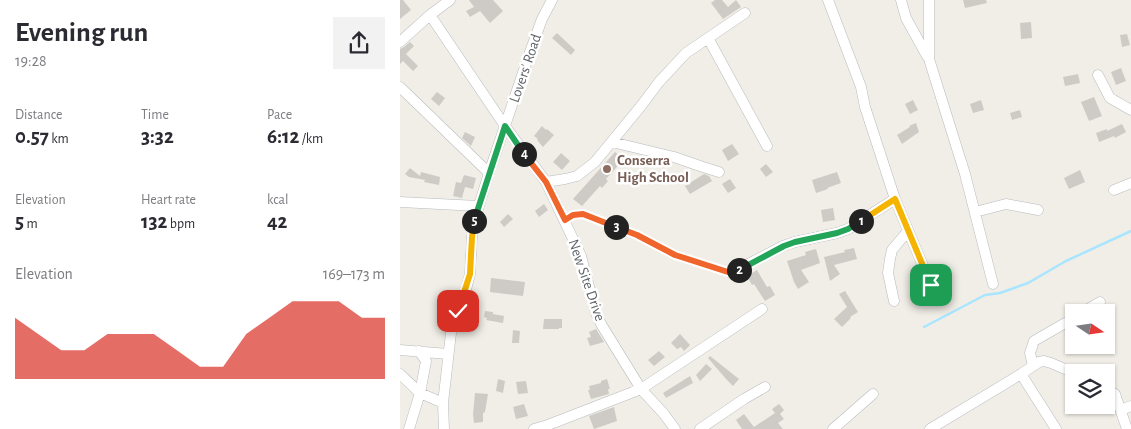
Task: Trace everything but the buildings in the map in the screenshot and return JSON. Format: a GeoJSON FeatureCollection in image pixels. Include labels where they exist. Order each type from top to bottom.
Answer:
{"type":"FeatureCollection","features":[{"type":"Feature","properties":{"kind":"street"},"geometry":{"type":"LineString","coordinates":[[400,42],[430,14],[450,0]]}},
{"type":"Feature","properties":{"kind":"street","name":"Lovers' Road"},"geometry":{"type":"LineString","coordinates":[[444,429],[444,403],[451,333],[470,274],[472,237],[478,206],[539,27],[552,0]]}},
{"type":"Feature","properties":{"kind":"street"},"geometry":{"type":"LineString","coordinates":[[828,0],[861,87],[865,107],[895,199],[931,285]]}},
{"type":"Feature","properties":{"kind":"street"},"geometry":{"type":"LineString","coordinates":[[900,0],[906,18],[929,59],[965,174],[993,284]]}},
{"type":"Feature","properties":{"kind":"street"},"geometry":{"type":"LineString","coordinates":[[929,0],[929,59]]}},
{"type":"Feature","properties":{"kind":"street"},"geometry":{"type":"LineString","coordinates":[[546,182],[577,176],[595,162],[670,69],[686,53],[745,13]]}},
{"type":"Feature","properties":{"kind":"street","name":"New Site Drive"},"geometry":{"type":"LineString","coordinates":[[430,14],[505,126],[546,182],[581,256],[596,313],[601,324],[641,389],[675,429]]}},
{"type":"Feature","properties":{"kind":"street"},"geometry":{"type":"LineString","coordinates":[[708,38],[767,146]]}},
{"type":"Feature","properties":{"kind":"street"},"geometry":{"type":"LineString","coordinates":[[1098,75],[1110,98],[1131,110]]}},
{"type":"Feature","properties":{"kind":"street"},"geometry":{"type":"LineString","coordinates":[[400,87],[489,173]]}},
{"type":"Feature","properties":{"kind":"street"},"geometry":{"type":"LineString","coordinates":[[612,142],[674,156],[720,172]]}},
{"type":"Feature","properties":{"kind":"street"},"geometry":{"type":"LineString","coordinates":[[1114,190],[1131,184]]}},
{"type":"Feature","properties":{"kind":"street"},"geometry":{"type":"LineString","coordinates":[[731,273],[784,246],[848,229],[895,199]]}},
{"type":"Feature","properties":{"kind":"street"},"geometry":{"type":"LineString","coordinates":[[400,202],[478,206]]}},
{"type":"Feature","properties":{"kind":"street"},"geometry":{"type":"LineString","coordinates":[[975,212],[1006,204],[1038,210]]}},
{"type":"Feature","properties":{"kind":"street"},"geometry":{"type":"LineString","coordinates":[[894,301],[888,273],[890,259],[892,250],[908,230]]}},
{"type":"Feature","properties":{"kind":"street"},"geometry":{"type":"LineString","coordinates":[[534,429],[641,389],[762,309]]}},
{"type":"Feature","properties":{"kind":"street"},"geometry":{"type":"LineString","coordinates":[[1033,366],[1030,353],[1034,341],[1065,323]]}},
{"type":"Feature","properties":{"kind":"street"},"geometry":{"type":"LineString","coordinates":[[400,350],[448,354]]}},
{"type":"Feature","properties":{"kind":"street"},"geometry":{"type":"LineString","coordinates":[[409,429],[420,393],[426,361],[420,352]]}},
{"type":"Feature","properties":{"kind":"street"},"geometry":{"type":"LineString","coordinates":[[935,428],[1039,362],[1044,361],[1065,370]]}},
{"type":"Feature","properties":{"kind":"street"},"geometry":{"type":"LineString","coordinates":[[400,374],[420,393],[444,403]]}},
{"type":"Feature","properties":{"kind":"street"},"geometry":{"type":"LineString","coordinates":[[1021,374],[1056,429]]}},
{"type":"Feature","properties":{"kind":"street"},"geometry":{"type":"LineString","coordinates":[[700,429],[765,387]]}},
{"type":"Feature","properties":{"kind":"street"},"geometry":{"type":"LineString","coordinates":[[833,429],[873,394]]}},
{"type":"Feature","properties":{"kind":"street"},"geometry":{"type":"LineString","coordinates":[[1115,396],[1127,429]]}},
{"type":"Feature","properties":{"kind":"street"},"geometry":{"type":"LineString","coordinates":[[1121,410],[1131,406]]}},
{"type":"Feature","properties":{"kind":"path"},"geometry":{"type":"LineString","coordinates":[[565,220],[573,215],[583,214],[637,235],[675,255],[731,273]]}},
{"type":"Feature","properties":{"kind":"waterway"},"geometry":{"type":"LineString","coordinates":[[924,327],[985,295],[1000,293],[1028,283],[1066,261],[1131,231]]}},
{"type":"Feature","properties":{"kind":"place","name":"Conserra High School"},"geometry":{"type":"Point","coordinates":[607,169]}},
{"type":"Feature","properties":{"kind":"route"},"geometry":{"type":"LineString","coordinates":[[458,311],[470,274],[472,237],[478,206],[505,126],[546,182],[565,220],[573,215],[583,214],[637,235],[675,255],[731,273],[784,246],[848,229],[895,199],[931,285]]}}]}
